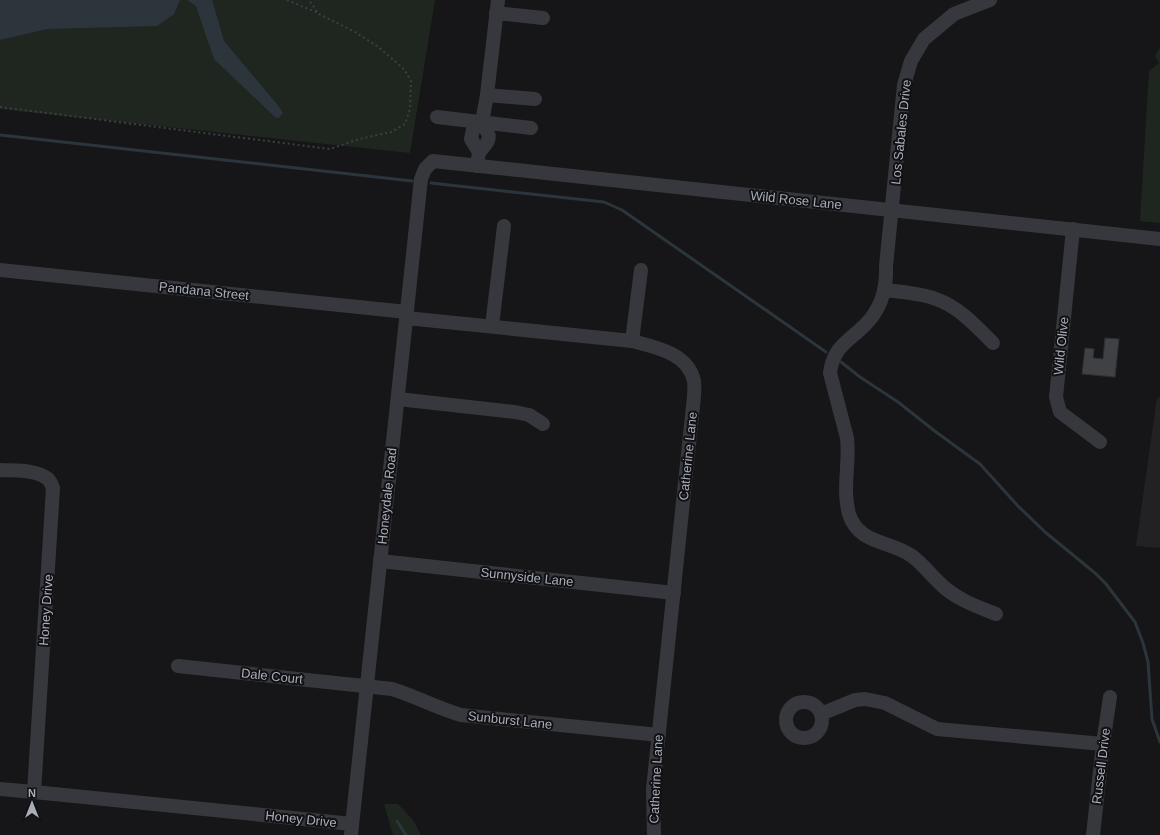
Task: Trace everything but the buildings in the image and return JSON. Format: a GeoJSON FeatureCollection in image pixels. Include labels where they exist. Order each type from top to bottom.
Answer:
{"type":"FeatureCollection","features":[{"type":"Feature","properties":{"kind":"street","name":"Los Sabales Drive"},"geometry":{"type":"LineString","coordinates":[[990,0],[954,14],[924,38],[911,61],[904,85],[893,210],[886,266],[887,281],[878,309],[872,317],[841,346],[831,363],[830,373],[847,438],[848,449],[845,492],[849,513],[853,522],[866,536],[903,551],[911,556],[952,593],[996,614]]}},
{"type":"Feature","properties":{"kind":"street"},"geometry":{"type":"LineString","coordinates":[[481,123],[487,95],[497,6],[543,18]]}},
{"type":"Feature","properties":{"kind":"street"},"geometry":{"type":"LineString","coordinates":[[487,95],[535,99]]}},
{"type":"Feature","properties":{"kind":"street"},"geometry":{"type":"LineString","coordinates":[[437,117],[531,128]]}},
{"type":"Feature","properties":{"kind":"street"},"geometry":{"type":"LineString","coordinates":[[477,166],[479,152],[487,143],[488,130],[481,123]]}},
{"type":"Feature","properties":{"kind":"street","name":"Wild Rose Lane"},"geometry":{"type":"LineString","coordinates":[[433,161],[1160,239]]}},
{"type":"Feature","properties":{"kind":"street","name":"Honeydale Road"},"geometry":{"type":"LineString","coordinates":[[352,830],[421,179],[426,169],[433,161]]}},
{"type":"Feature","properties":{"kind":"street"},"geometry":{"type":"LineString","coordinates":[[492,326],[504,226]]}},
{"type":"Feature","properties":{"kind":"street","name":"Wild Olive"},"geometry":{"type":"LineString","coordinates":[[1074,229],[1056,397],[1060,412],[1100,442]]}},
{"type":"Feature","properties":{"kind":"street","name":"Pandana Street"},"geometry":{"type":"LineString","coordinates":[[0,270],[407,315]]}},
{"type":"Feature","properties":{"kind":"street"},"geometry":{"type":"LineString","coordinates":[[632,341],[641,270]]}},
{"type":"Feature","properties":{"kind":"street"},"geometry":{"type":"LineString","coordinates":[[884,290],[909,292],[937,299],[966,316],[993,342]]}},
{"type":"Feature","properties":{"kind":"street","name":"Catherine Lane"},"geometry":{"type":"LineString","coordinates":[[407,315],[632,341],[663,349],[683,362],[690,371],[694,381],[693,406],[653,789],[654,835]]}},
{"type":"Feature","properties":{"kind":"street"},"geometry":{"type":"LineString","coordinates":[[398,399],[515,412],[529,415],[544,424]]}},
{"type":"Feature","properties":{"kind":"street","name":"Honey Drive"},"geometry":{"type":"LineString","coordinates":[[0,470],[31,472],[40,475],[49,480],[53,488],[34,792]]}},
{"type":"Feature","properties":{"kind":"street","name":"Sunnyside Lane"},"geometry":{"type":"LineString","coordinates":[[380,561],[674,593]]}},
{"type":"Feature","properties":{"kind":"street","name":"Dale Court"},"geometry":{"type":"LineString","coordinates":[[178,666],[367,685]]}},
{"type":"Feature","properties":{"kind":"street","name":"Sunburst Lane"},"geometry":{"type":"LineString","coordinates":[[367,685],[392,689],[412,695],[461,715],[659,735]]}},
{"type":"Feature","properties":{"kind":"street","name":"Russell Drive"},"geometry":{"type":"LineString","coordinates":[[1093,835],[1103,744],[1110,697]]}},
{"type":"Feature","properties":{"kind":"street"},"geometry":{"type":"LineString","coordinates":[[821,714],[855,700],[865,699],[885,703],[937,729],[1103,744]]}},
{"type":"Feature","properties":{"kind":"street","name":"Honey Drive"},"geometry":{"type":"LineString","coordinates":[[0,789],[352,830]]}},
{"type":"Feature","properties":{"kind":"path"},"geometry":{"type":"LineString","coordinates":[[0,107],[330,149],[359,139],[391,132],[405,124],[410,109],[411,81],[404,69],[377,46],[355,32],[288,0]]}},
{"type":"Feature","properties":{"kind":"path"},"geometry":{"type":"LineString","coordinates":[[309,0],[319,14]]}},
{"type":"Feature","properties":{"kind":"shaded area"},"geometry":{"type":"Polygon","coordinates":[[[0,0],[435,0],[410,153],[0,109],[0,0]]]}},
{"type":"Feature","properties":{"kind":"shaded area"},"geometry":{"type":"Polygon","coordinates":[[[0,0],[180,0],[174,14],[157,26],[47,29],[0,40],[0,0]]]}},
{"type":"Feature","properties":{"kind":"shaded area"},"geometry":{"type":"Polygon","coordinates":[[[187,0],[212,0],[224,41],[276,103],[283,113],[279,118],[275,117],[214,59],[196,6],[187,0]]]}},
{"type":"Feature","properties":{"kind":"shaded area"},"geometry":{"type":"Polygon","coordinates":[[[1160,47],[1160,223],[1140,221],[1149,71],[1159,63],[1155,56],[1160,47]]]}},
{"type":"Feature","properties":{"kind":"shaded area"},"geometry":{"type":"Polygon","coordinates":[[[1157,397],[1160,398],[1160,548],[1136,546],[1157,397]]]}},
{"type":"Feature","properties":{"kind":"shaded area"},"geometry":{"type":"Polygon","coordinates":[[[384,804],[398,804],[413,820],[421,835],[393,835],[384,804]]]}},
{"type":"Feature","properties":{"kind":"waterway"},"geometry":{"type":"LineString","coordinates":[[0,135],[412,181]]}},
{"type":"Feature","properties":{"kind":"waterway"},"geometry":{"type":"LineString","coordinates":[[431,183],[604,202],[622,210],[826,352]]}},
{"type":"Feature","properties":{"kind":"waterway"},"geometry":{"type":"LineString","coordinates":[[841,362],[860,377],[898,402],[980,464],[1018,506],[1045,532],[1095,573],[1106,584],[1135,622],[1143,643],[1148,662],[1152,719],[1160,742]]}},
{"type":"Feature","properties":{"kind":"waterway"},"geometry":{"type":"LineString","coordinates":[[397,821],[406,835]]}}]}
